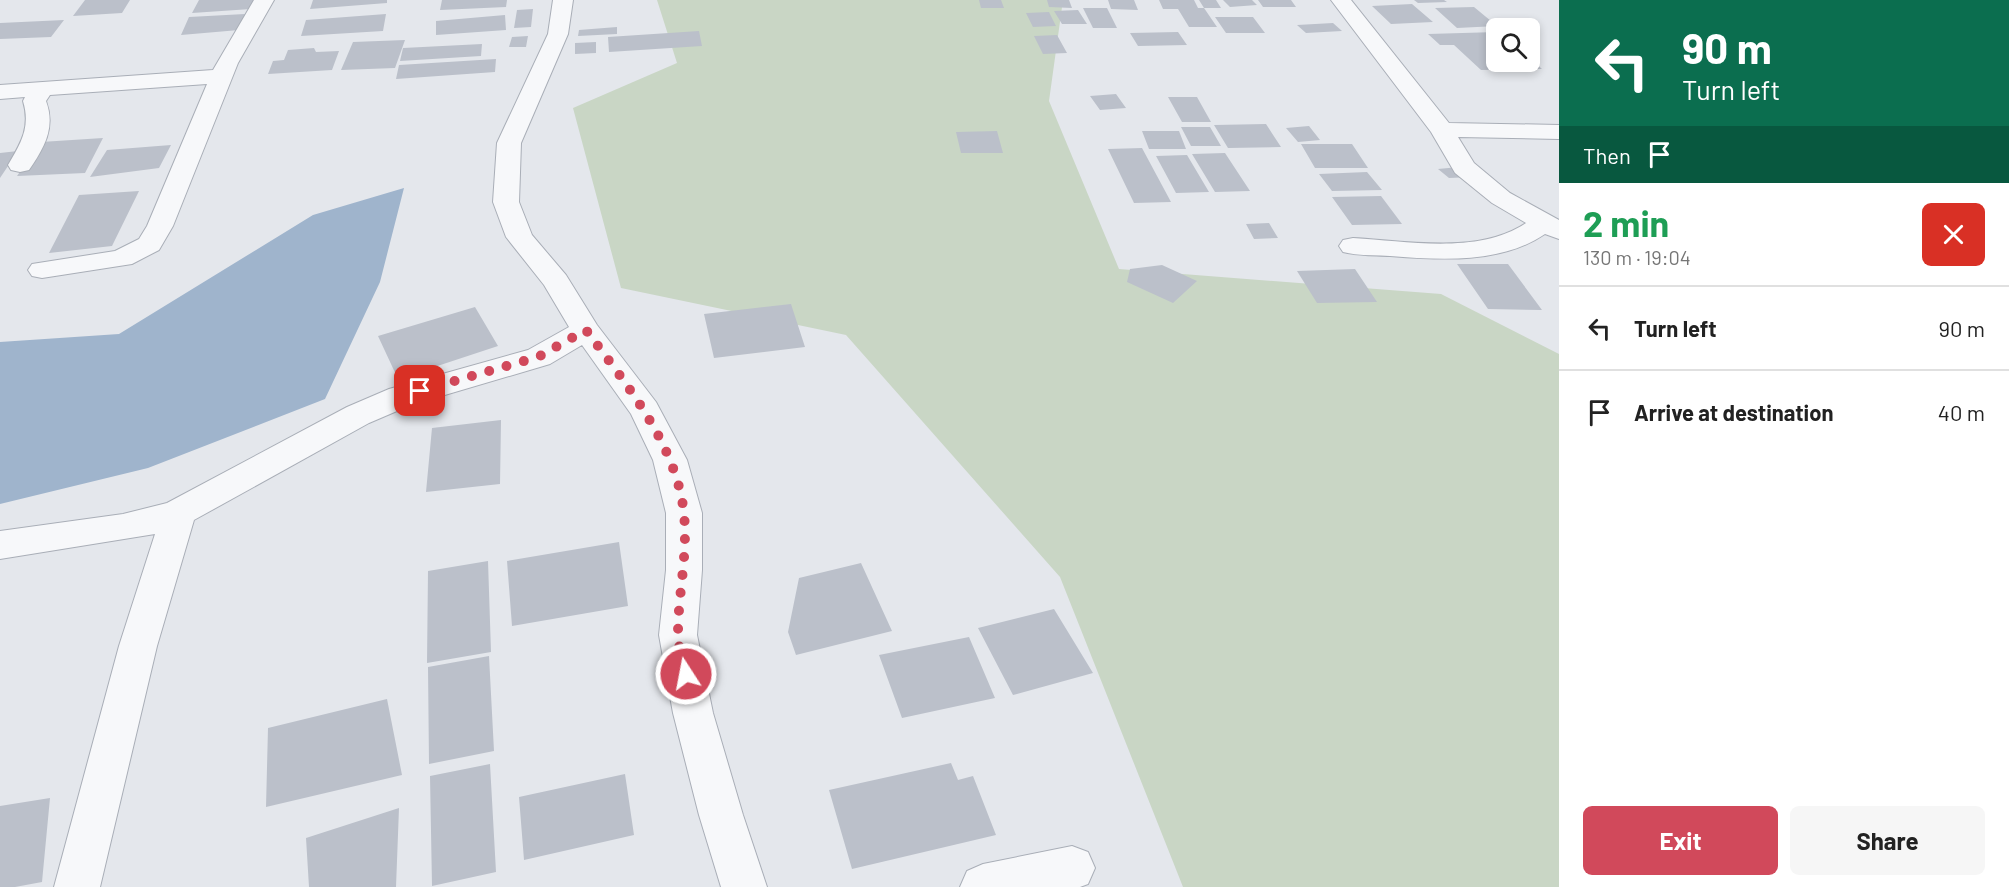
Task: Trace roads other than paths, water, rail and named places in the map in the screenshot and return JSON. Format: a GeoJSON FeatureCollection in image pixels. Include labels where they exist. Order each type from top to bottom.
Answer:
{"type":"FeatureCollection","features":[{"type":"Feature","properties":{"kind":"street"},"geometry":{"type":"LineString","coordinates":[[42,270],[122,258],[149,244],[160,226],[222,76],[264,0]]}},
{"type":"Feature","properties":{"kind":"street"},"geometry":{"type":"LineString","coordinates":[[562,0],[558,34],[509,143],[506,202],[519,237],[556,281],[586,330],[645,410],[670,460],[684,513],[684,570],[678,635],[693,713],[721,815],[744,887]]}},
{"type":"Feature","properties":{"kind":"street"},"geometry":{"type":"LineString","coordinates":[[1341,0],[1442,130],[1464,168],[1477,181],[1552,227]]}},
{"type":"Feature","properties":{"kind":"street"},"geometry":{"type":"LineString","coordinates":[[4,103],[38,96],[222,76]]}},
{"type":"Feature","properties":{"kind":"street"},"geometry":{"type":"LineString","coordinates":[[20,165],[39,130],[38,96]]}},
{"type":"Feature","properties":{"kind":"street"},"geometry":{"type":"LineString","coordinates":[[1442,130],[1559,132]]}},
{"type":"Feature","properties":{"kind":"street"},"geometry":{"type":"LineString","coordinates":[[1353,246],[1486,248],[1552,227]]}},
{"type":"Feature","properties":{"kind":"street"},"geometry":{"type":"LineString","coordinates":[[0,544],[123,527],[179,512],[358,414],[400,397],[538,357],[586,330]]}},
{"type":"Feature","properties":{"kind":"street"},"geometry":{"type":"LineString","coordinates":[[77,887],[138,646],[179,512]]}},
{"type":"Feature","properties":{"kind":"street"},"geometry":{"type":"LineString","coordinates":[[983,887],[1071,868]]}},
{"type":"Feature","properties":{"kind":"water"},"geometry":{"type":"Polygon","coordinates":[[[404,188],[380,282],[325,399],[148,468],[0,504],[0,342],[119,334],[313,215],[404,188]]]}}]}
